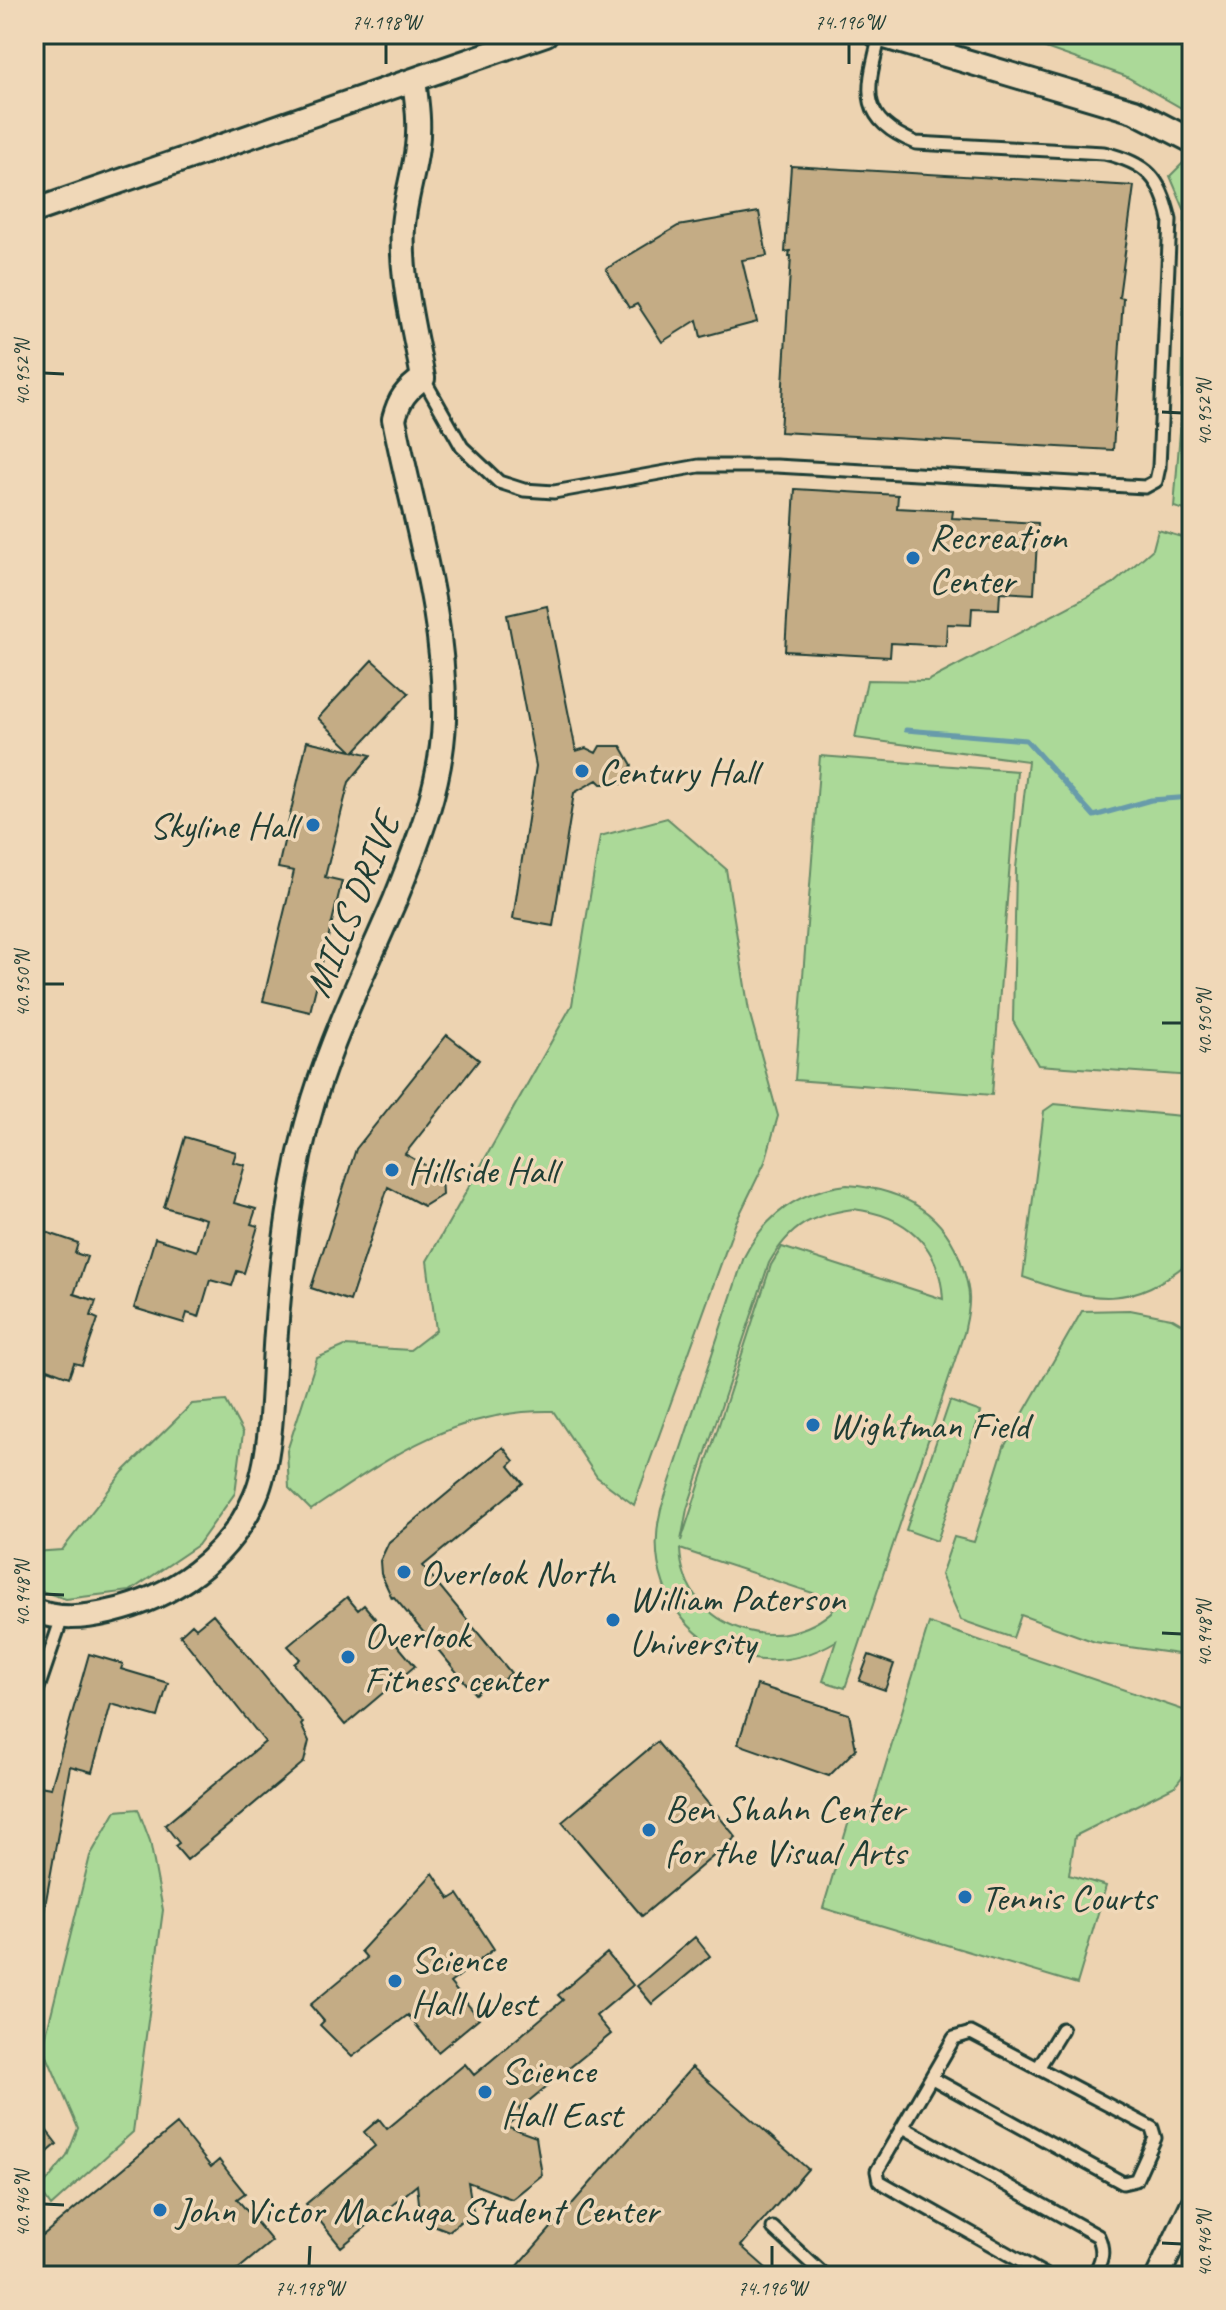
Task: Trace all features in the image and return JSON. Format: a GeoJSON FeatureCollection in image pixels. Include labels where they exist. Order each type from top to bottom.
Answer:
{"type":"FeatureCollection","features":[{"type":"Feature","properties":{"kind":"street"},"geometry":{"type":"LineString","coordinates":[[34,211],[546,34]]}},
{"type":"Feature","properties":{"kind":"street"},"geometry":{"type":"LineString","coordinates":[[878,35],[1134,111],[1192,141]]}},
{"type":"Feature","properties":{"kind":"street"},"geometry":{"type":"LineString","coordinates":[[414,80],[418,137],[407,191],[403,258],[423,378]]}},
{"type":"Feature","properties":{"kind":"street","name":"MILLS DRIVE"},"geometry":{"type":"LineString","coordinates":[[34,1611],[52,1618],[92,1616],[140,1605],[176,1587],[216,1556],[256,1496],[266,1455],[281,1261],[314,1099],[423,832],[435,782],[444,722],[436,607],[394,419],[398,402],[407,389],[423,378]]}},
{"type":"Feature","properties":{"kind":"street"},"geometry":{"type":"LineString","coordinates":[[1158,2276],[1192,2205]]}},
{"type":"Feature","properties":{"kind":"lane"},"geometry":{"type":"LineString","coordinates":[[423,378],[462,447],[499,482],[524,490],[554,492],[699,466],[776,466],[1145,487],[1156,481],[1170,220],[1165,194],[1146,170],[1124,158],[1104,153],[916,143],[894,133],[874,114],[868,84],[878,35]]}},
{"type":"Feature","properties":{"kind":"lane"},"geometry":{"type":"LineString","coordinates":[[34,1700],[62,1618]]}},
{"type":"Feature","properties":{"kind":"lane"},"geometry":{"type":"LineString","coordinates":[[1038,2068],[1062,2029]]}},
{"type":"Feature","properties":{"kind":"lane"},"geometry":{"type":"LineString","coordinates":[[932,2078],[1123,2183],[1136,2180],[1155,2138],[1152,2128],[971,2033],[954,2038],[877,2171],[879,2181],[1047,2276]]}},
{"type":"Feature","properties":{"kind":"lane"},"geometry":{"type":"LineString","coordinates":[[903,2127],[1098,2236],[1102,2261],[1093,2276]]}},
{"type":"Feature","properties":{"kind":"lane"},"geometry":{"type":"LineString","coordinates":[[773,2228],[825,2276]]}},
{"type":"Feature","properties":{"kind":"green space"},"geometry":{"type":"Polygon","coordinates":[[[1022,34],[1192,34],[1192,114],[1125,76],[1017,38],[1022,34]]]}},
{"type":"Feature","properties":{"kind":"green space"},"geometry":{"type":"Polygon","coordinates":[[[1192,154],[1192,512],[1174,507],[1182,406],[1185,211],[1170,176],[1192,154]]]}},
{"type":"Feature","properties":{"kind":"green space"},"geometry":{"type":"Polygon","coordinates":[[[1158,530],[1192,540],[1192,1076],[1038,1065],[1013,1021],[1016,868],[1028,761],[855,738],[867,680],[928,681],[1114,583],[1153,549],[1158,530]]]}},
{"type":"Feature","properties":{"kind":"green space"},"geometry":{"type":"Polygon","coordinates":[[[820,756],[1017,771],[992,1095],[795,1080],[820,756]]]}},
{"type":"Feature","properties":{"kind":"green space"},"geometry":{"type":"Polygon","coordinates":[[[667,818],[726,869],[749,1011],[778,1116],[765,1162],[736,1222],[634,1505],[597,1477],[553,1411],[485,1418],[424,1440],[311,1510],[289,1488],[287,1451],[317,1358],[345,1346],[410,1350],[436,1330],[427,1261],[572,1005],[600,836],[667,818]]]}},
{"type":"Feature","properties":{"kind":"green space"},"geometry":{"type":"Polygon","coordinates":[[[1054,1104],[1192,1117],[1192,1259],[1150,1287],[1111,1297],[1070,1292],[1023,1277],[1044,1111],[1054,1104]]]}},
{"type":"Feature","properties":{"kind":"green space","name":"Wightman Field"},"geometry":{"type":"Polygon","coordinates":[[[847,1185],[867,1187],[918,1206],[944,1230],[954,1246],[965,1274],[969,1297],[964,1333],[845,1688],[823,1681],[836,1641],[800,1656],[764,1660],[731,1653],[702,1637],[679,1614],[663,1583],[657,1548],[661,1509],[744,1257],[763,1228],[786,1207],[830,1188],[847,1185]],[[853,1209],[803,1224],[785,1240],[769,1263],[687,1509],[681,1541],[771,1265],[782,1247],[943,1299],[935,1263],[917,1236],[889,1218],[853,1209]],[[680,1549],[686,1577],[699,1600],[718,1618],[742,1629],[767,1634],[793,1631],[818,1621],[840,1603],[840,1602],[680,1549]]]}},
{"type":"Feature","properties":{"kind":"green space"},"geometry":{"type":"Polygon","coordinates":[[[1130,1310],[1171,1318],[1192,1330],[1192,1656],[1095,1642],[1021,1615],[1013,1638],[961,1620],[941,1575],[954,1537],[974,1542],[1004,1447],[1082,1311],[1130,1310]]]}},
{"type":"Feature","properties":{"kind":"green space"},"geometry":{"type":"Polygon","coordinates":[[[226,1401],[243,1433],[235,1493],[198,1545],[130,1591],[66,1599],[34,1589],[34,1552],[62,1550],[123,1472],[192,1404],[226,1401]]]}},
{"type":"Feature","properties":{"kind":"green space"},"geometry":{"type":"Polygon","coordinates":[[[950,1401],[981,1412],[937,1541],[906,1530],[950,1401]]]}},
{"type":"Feature","properties":{"kind":"green space"},"geometry":{"type":"Polygon","coordinates":[[[929,1623],[1192,1713],[1192,1764],[1175,1786],[1075,1836],[1069,1875],[1106,1886],[1077,1984],[823,1908],[852,1811],[870,1816],[929,1623]]]}},
{"type":"Feature","properties":{"kind":"green space"},"geometry":{"type":"Polygon","coordinates":[[[138,1809],[150,1841],[163,1910],[133,2132],[51,2206],[40,2190],[67,2156],[78,2128],[43,2047],[90,1856],[116,1811],[138,1809]]]}},
{"type":"Feature","properties":{"kind":"building"},"geometry":{"type":"Polygon","coordinates":[[[791,166],[1134,186],[1119,297],[1123,298],[1113,450],[780,432],[791,256],[790,251],[785,252],[791,166]]]}},
{"type":"Feature","properties":{"kind":"building"},"geometry":{"type":"Polygon","coordinates":[[[759,212],[767,256],[742,260],[757,322],[701,337],[697,320],[662,342],[637,304],[629,308],[606,269],[678,226],[759,212]]]}},
{"type":"Feature","properties":{"kind":"building","name":"Recreation Center"},"geometry":{"type":"Polygon","coordinates":[[[795,489],[898,495],[897,508],[953,511],[952,518],[1038,523],[1034,594],[1000,592],[999,609],[972,608],[971,625],[947,624],[946,646],[891,643],[890,657],[785,651],[795,489]]]}},
{"type":"Feature","properties":{"kind":"building","name":"Century Hall"},"geometry":{"type":"Polygon","coordinates":[[[547,606],[576,751],[586,748],[596,753],[600,746],[621,746],[632,765],[622,784],[601,784],[597,780],[574,793],[553,926],[513,919],[536,766],[507,615],[547,606]]]}},
{"type":"Feature","properties":{"kind":"building","name":"Skyline Hall"},"geometry":{"type":"Polygon","coordinates":[[[372,660],[409,693],[355,751],[371,755],[349,782],[325,877],[342,881],[310,1012],[263,1001],[294,871],[278,868],[307,741],[352,751],[318,718],[372,660]]]}},
{"type":"Feature","properties":{"kind":"building","name":"Hillside Hall"},"geometry":{"type":"Polygon","coordinates":[[[447,1035],[479,1060],[405,1154],[441,1174],[442,1195],[424,1206],[388,1187],[350,1301],[311,1288],[356,1149],[447,1035]]]}},
{"type":"Feature","properties":{"kind":"building"},"geometry":{"type":"Polygon","coordinates":[[[185,1137],[236,1152],[233,1162],[245,1165],[234,1203],[256,1209],[251,1224],[258,1226],[244,1273],[237,1271],[232,1286],[210,1280],[199,1317],[187,1313],[184,1323],[134,1308],[155,1238],[197,1251],[206,1219],[164,1207],[185,1137]]]}},
{"type":"Feature","properties":{"kind":"building"},"geometry":{"type":"Polygon","coordinates":[[[34,1228],[78,1243],[75,1253],[87,1257],[74,1294],[96,1301],[91,1316],[98,1319],[82,1365],[74,1363],[69,1377],[48,1369],[36,1402],[34,1345],[47,1308],[34,1304],[34,1228]]]}},
{"type":"Feature","properties":{"kind":"building","name":"Overlook North"},"geometry":{"type":"Polygon","coordinates":[[[503,1447],[514,1461],[509,1466],[523,1483],[423,1566],[511,1673],[497,1685],[492,1679],[475,1694],[392,1598],[381,1574],[380,1561],[389,1542],[503,1447]]]}},
{"type":"Feature","properties":{"kind":"building"},"geometry":{"type":"Polygon","coordinates":[[[347,1597],[358,1610],[364,1605],[415,1666],[345,1725],[294,1664],[300,1659],[288,1646],[347,1597]]]}},
{"type":"Feature","properties":{"kind":"building"},"geometry":{"type":"Polygon","coordinates":[[[213,1614],[303,1723],[301,1725],[309,1741],[304,1762],[187,1860],[175,1846],[179,1843],[165,1825],[265,1742],[180,1635],[192,1624],[196,1628],[213,1614]]]}},
{"type":"Feature","properties":{"kind":"building"},"geometry":{"type":"Polygon","coordinates":[[[89,1654],[123,1664],[121,1669],[168,1683],[158,1717],[111,1704],[92,1772],[70,1766],[42,1923],[34,1922],[34,1785],[51,1788],[89,1654]]]}},
{"type":"Feature","properties":{"kind":"building"},"geometry":{"type":"Polygon","coordinates":[[[869,1655],[894,1664],[885,1690],[859,1681],[869,1655]]]}},
{"type":"Feature","properties":{"kind":"building"},"geometry":{"type":"Polygon","coordinates":[[[757,1685],[849,1714],[856,1749],[829,1776],[738,1744],[757,1685]]]}},
{"type":"Feature","properties":{"kind":"building","name":"Ben Shahn Center for the Visual Arts"},"geometry":{"type":"Polygon","coordinates":[[[657,1742],[736,1837],[642,1916],[562,1822],[657,1742]]]}},
{"type":"Feature","properties":{"kind":"building","name":"Science Hall West"},"geometry":{"type":"Polygon","coordinates":[[[433,1873],[450,1899],[458,1894],[494,1949],[450,1983],[479,2018],[438,2052],[408,2015],[352,2057],[320,2025],[324,2021],[310,2005],[367,1958],[361,1951],[433,1873]]]}},
{"type":"Feature","properties":{"kind":"building"},"geometry":{"type":"Polygon","coordinates":[[[695,1937],[710,1956],[652,2004],[637,1986],[695,1937]]]}},
{"type":"Feature","properties":{"kind":"building","name":"Science Hall East"},"geometry":{"type":"Polygon","coordinates":[[[607,1953],[633,1985],[596,2016],[611,2034],[519,2109],[522,2113],[506,2126],[536,2137],[542,2175],[512,2199],[468,2182],[473,2211],[449,2231],[421,2220],[417,2185],[341,2247],[306,2204],[375,2146],[364,2132],[379,2119],[387,2129],[465,2064],[474,2075],[563,2000],[558,1995],[607,1953]]]}},
{"type":"Feature","properties":{"kind":"building"},"geometry":{"type":"Polygon","coordinates":[[[692,2067],[808,2169],[741,2246],[775,2276],[509,2276],[692,2067]]]}},
{"type":"Feature","properties":{"kind":"building"},"geometry":{"type":"Polygon","coordinates":[[[34,2114],[57,2144],[34,2164],[34,2114]]]}},
{"type":"Feature","properties":{"kind":"building","name":"John Victor Machuga Student Center"},"geometry":{"type":"Polygon","coordinates":[[[177,2124],[211,2167],[219,2160],[245,2193],[237,2199],[272,2241],[230,2276],[49,2276],[34,2258],[34,2225],[43,2235],[177,2124]]]}},
{"type":"Feature","properties":{"kind":"waterway"},"geometry":{"type":"LineString","coordinates":[[906,730],[1026,740],[1094,816],[1151,800],[1192,797]]}},
{"type":"Feature","properties":{"kind":"place","name":"Recreation Center"},"geometry":{"type":"Point","coordinates":[913,558]}},
{"type":"Feature","properties":{"kind":"place","name":"Century Hall"},"geometry":{"type":"Point","coordinates":[582,771]}},
{"type":"Feature","properties":{"kind":"place","name":"Skyline Hall"},"geometry":{"type":"Point","coordinates":[313,825]}},
{"type":"Feature","properties":{"kind":"place","name":"Hillside Hall"},"geometry":{"type":"Point","coordinates":[392,1170]}},
{"type":"Feature","properties":{"kind":"place","name":"Wightman Field"},"geometry":{"type":"Point","coordinates":[813,1425]}},
{"type":"Feature","properties":{"kind":"place","name":"Overlook North"},"geometry":{"type":"Point","coordinates":[404,1572]}},
{"type":"Feature","properties":{"kind":"place","name":"William Paterson University"},"geometry":{"type":"Point","coordinates":[613,1620]}},
{"type":"Feature","properties":{"kind":"place","name":"Overlook Fitness center"},"geometry":{"type":"Point","coordinates":[348,1657]}},
{"type":"Feature","properties":{"kind":"place","name":"Ben Shahn Center for the Visual Arts"},"geometry":{"type":"Point","coordinates":[649,1830]}},
{"type":"Feature","properties":{"kind":"place","name":"Tennis Courts"},"geometry":{"type":"Point","coordinates":[965,1897]}},
{"type":"Feature","properties":{"kind":"place","name":"Science Hall West"},"geometry":{"type":"Point","coordinates":[395,1981]}},
{"type":"Feature","properties":{"kind":"place","name":"Science Hall East"},"geometry":{"type":"Point","coordinates":[485,2092]}},
{"type":"Feature","properties":{"kind":"place","name":"John Victor Machuga Student Center"},"geometry":{"type":"Point","coordinates":[160,2210]}}]}
